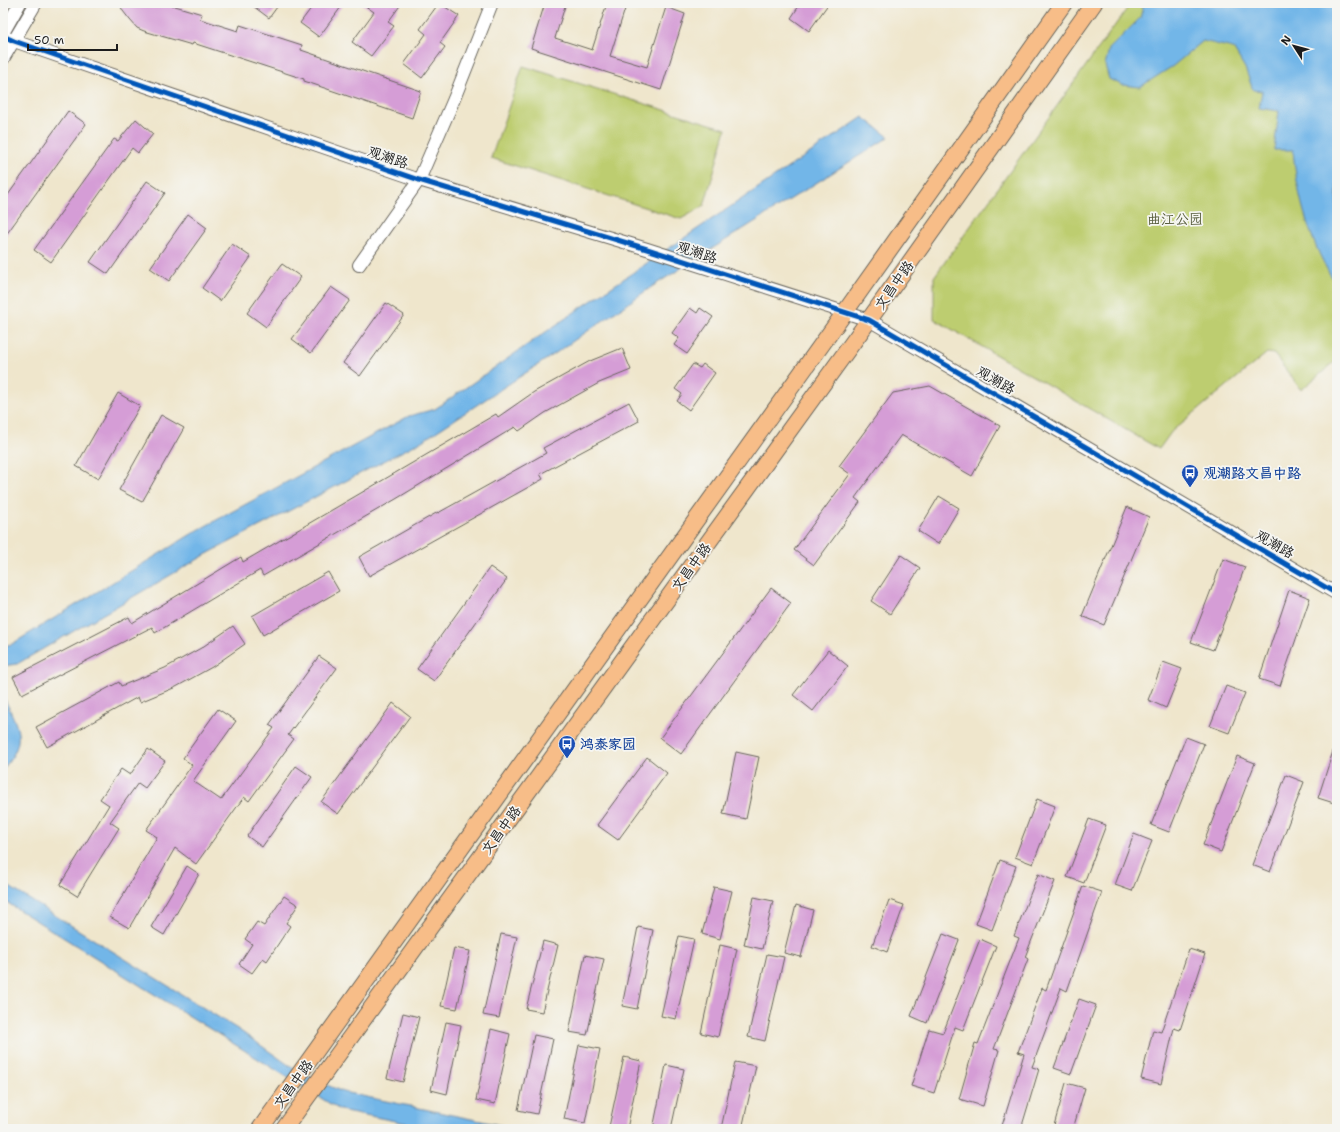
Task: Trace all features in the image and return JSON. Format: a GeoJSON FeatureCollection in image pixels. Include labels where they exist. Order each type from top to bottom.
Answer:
{"type":"FeatureCollection","features":[{"type":"Feature","properties":{"kind":"main road","name":"文昌中路"},"geometry":{"type":"LineString","coordinates":[[260,1129],[845,312],[1064,3]]}},
{"type":"Feature","properties":{"kind":"main road","name":"文昌中路"},"geometry":{"type":"LineString","coordinates":[[284,1129],[870,320],[1094,3]]}},
{"type":"Feature","properties":{"kind":"street"},"geometry":{"type":"LineString","coordinates":[[3,33],[20,3]]}},
{"type":"Feature","properties":{"kind":"street"},"geometry":{"type":"LineString","coordinates":[[3,58],[9,39],[36,3]]}},
{"type":"Feature","properties":{"kind":"street"},"geometry":{"type":"LineString","coordinates":[[359,265],[419,180],[454,100],[492,3]]}},
{"type":"Feature","properties":{"kind":"street","name":"观潮路"},"geometry":{"type":"LineString","coordinates":[[9,39],[419,180],[709,268],[870,320],[1337,594]]}},
{"type":"Feature","properties":{"kind":"green space","name":"曲江公园"},"geometry":{"type":"Polygon","coordinates":[[[1131,3],[1337,3],[1337,360],[1301,390],[1274,354],[1267,353],[1172,431],[1159,449],[934,319],[934,277],[1131,3]]]}},
{"type":"Feature","properties":{"kind":"green space"},"geometry":{"type":"Polygon","coordinates":[[[523,66],[726,129],[704,206],[681,219],[491,158],[523,66]]]}},
{"type":"Feature","properties":{"kind":"water"},"geometry":{"type":"Polygon","coordinates":[[[1144,3],[1337,3],[1337,286],[1320,255],[1307,221],[1298,186],[1293,150],[1274,150],[1279,111],[1259,108],[1262,91],[1253,90],[1245,68],[1233,48],[1203,41],[1173,66],[1140,87],[1122,85],[1109,79],[1105,65],[1109,49],[1140,18],[1144,3]]]}},
{"type":"Feature","properties":{"kind":"water"},"geometry":{"type":"Polygon","coordinates":[[[863,117],[889,137],[653,286],[553,355],[422,441],[207,554],[17,664],[3,666],[3,646],[12,644],[198,530],[409,416],[435,409],[576,311],[863,117]]]}},
{"type":"Feature","properties":{"kind":"water"},"geometry":{"type":"Polygon","coordinates":[[[3,695],[16,725],[18,741],[11,759],[3,769],[3,695]]]}},
{"type":"Feature","properties":{"kind":"water"},"geometry":{"type":"Polygon","coordinates":[[[3,883],[239,1030],[300,1073],[343,1092],[519,1129],[435,1129],[340,1110],[3,900],[3,883]]]}},
{"type":"Feature","properties":{"kind":"building"},"geometry":{"type":"Polygon","coordinates":[[[119,3],[165,3],[202,14],[200,19],[238,31],[240,25],[302,45],[301,50],[421,91],[412,118],[304,81],[304,79],[193,43],[192,45],[144,31],[137,28],[123,11],[119,3]]]}},
{"type":"Feature","properties":{"kind":"building"},"geometry":{"type":"Polygon","coordinates":[[[249,3],[280,3],[269,18],[249,3]]]}},
{"type":"Feature","properties":{"kind":"building"},"geometry":{"type":"Polygon","coordinates":[[[315,3],[344,3],[319,37],[300,23],[315,3]]]}},
{"type":"Feature","properties":{"kind":"building"},"geometry":{"type":"Polygon","coordinates":[[[361,3],[402,3],[388,22],[394,26],[371,56],[352,42],[374,12],[361,3]]]}},
{"type":"Feature","properties":{"kind":"building"},"geometry":{"type":"Polygon","coordinates":[[[439,3],[459,16],[440,43],[445,47],[422,78],[404,64],[426,34],[420,29],[439,3]]]}},
{"type":"Feature","properties":{"kind":"building"},"geometry":{"type":"Polygon","coordinates":[[[545,3],[566,3],[555,38],[592,50],[607,3],[621,3],[625,9],[610,56],[647,67],[666,7],[685,14],[661,90],[531,48],[545,3]]]}},
{"type":"Feature","properties":{"kind":"building"},"geometry":{"type":"Polygon","coordinates":[[[801,3],[829,3],[809,31],[791,18],[801,3]]]}},
{"type":"Feature","properties":{"kind":"building"},"geometry":{"type":"Polygon","coordinates":[[[68,111],[86,124],[3,239],[3,202],[68,111]]]}},
{"type":"Feature","properties":{"kind":"building"},"geometry":{"type":"Polygon","coordinates":[[[136,119],[153,134],[138,153],[132,148],[51,262],[34,250],[114,139],[118,141],[136,119]]]}},
{"type":"Feature","properties":{"kind":"building"},"geometry":{"type":"Polygon","coordinates":[[[147,181],[165,193],[108,274],[90,262],[147,181]]]}},
{"type":"Feature","properties":{"kind":"building"},"geometry":{"type":"Polygon","coordinates":[[[188,214],[207,228],[169,281],[150,268],[188,214]]]}},
{"type":"Feature","properties":{"kind":"building"},"geometry":{"type":"Polygon","coordinates":[[[232,244],[251,257],[220,301],[202,288],[232,244]]]}},
{"type":"Feature","properties":{"kind":"building"},"geometry":{"type":"Polygon","coordinates":[[[282,264],[301,277],[266,327],[247,313],[282,264]]]}},
{"type":"Feature","properties":{"kind":"building"},"geometry":{"type":"Polygon","coordinates":[[[331,287],[350,300],[311,353],[292,339],[331,287]]]}},
{"type":"Feature","properties":{"kind":"building"},"geometry":{"type":"Polygon","coordinates":[[[386,303],[404,315],[360,376],[343,363],[386,303]]]}},
{"type":"Feature","properties":{"kind":"building"},"geometry":{"type":"Polygon","coordinates":[[[690,308],[697,313],[700,308],[713,317],[687,354],[674,345],[679,338],[672,333],[690,308]]]}},
{"type":"Feature","properties":{"kind":"building"},"geometry":{"type":"Polygon","coordinates":[[[622,348],[631,370],[599,383],[545,413],[519,431],[515,427],[396,499],[263,576],[260,570],[155,633],[152,627],[22,694],[13,677],[129,617],[132,623],[241,557],[243,562],[496,414],[498,417],[534,392],[590,361],[622,348]]]}},
{"type":"Feature","properties":{"kind":"building"},"geometry":{"type":"Polygon","coordinates":[[[693,364],[700,368],[703,364],[715,373],[689,410],[677,401],[682,394],[675,389],[693,364]]]}},
{"type":"Feature","properties":{"kind":"building"},"geometry":{"type":"Polygon","coordinates":[[[930,386],[1000,426],[972,476],[901,435],[855,498],[860,502],[814,565],[794,550],[850,474],[839,466],[893,393],[930,386]]]}},
{"type":"Feature","properties":{"kind":"building"},"geometry":{"type":"Polygon","coordinates":[[[118,393],[140,406],[98,479],[76,466],[118,393]]]}},
{"type":"Feature","properties":{"kind":"building"},"geometry":{"type":"Polygon","coordinates":[[[629,402],[639,421],[540,474],[543,479],[369,576],[359,557],[546,453],[543,448],[629,402]]]}},
{"type":"Feature","properties":{"kind":"building"},"geometry":{"type":"Polygon","coordinates":[[[161,415],[184,428],[142,502],[119,490],[161,415]]]}},
{"type":"Feature","properties":{"kind":"building"},"geometry":{"type":"Polygon","coordinates":[[[939,496],[959,508],[938,544],[918,531],[939,496]]]}},
{"type":"Feature","properties":{"kind":"building"},"geometry":{"type":"Polygon","coordinates":[[[1127,507],[1149,517],[1104,625],[1082,616],[1127,507]]]}},
{"type":"Feature","properties":{"kind":"building"},"geometry":{"type":"Polygon","coordinates":[[[901,555],[920,568],[890,614],[871,601],[901,555]]]}},
{"type":"Feature","properties":{"kind":"building"},"geometry":{"type":"Polygon","coordinates":[[[1223,559],[1245,567],[1213,650],[1191,642],[1223,559]]]}},
{"type":"Feature","properties":{"kind":"building"},"geometry":{"type":"Polygon","coordinates":[[[490,567],[507,579],[434,681],[417,669],[490,567]]]}},
{"type":"Feature","properties":{"kind":"building"},"geometry":{"type":"Polygon","coordinates":[[[328,572],[339,591],[263,635],[252,616],[328,572]]]}},
{"type":"Feature","properties":{"kind":"building"},"geometry":{"type":"Polygon","coordinates":[[[771,588],[791,603],[681,754],[660,738],[771,588]]]}},
{"type":"Feature","properties":{"kind":"building"},"geometry":{"type":"Polygon","coordinates":[[[1289,590],[1310,598],[1280,686],[1259,679],[1289,590]]]}},
{"type":"Feature","properties":{"kind":"building"},"geometry":{"type":"Polygon","coordinates":[[[233,626],[245,644],[212,667],[176,687],[140,702],[138,697],[47,747],[36,727],[119,682],[121,686],[165,668],[201,648],[233,626]]]}},
{"type":"Feature","properties":{"kind":"building"},"geometry":{"type":"Polygon","coordinates":[[[828,650],[848,666],[813,711],[793,695],[828,650]]]}},
{"type":"Feature","properties":{"kind":"building"},"geometry":{"type":"Polygon","coordinates":[[[319,656],[337,668],[288,735],[294,739],[249,801],[244,797],[196,864],[175,848],[129,928],[110,917],[157,837],[146,830],[192,765],[183,758],[218,709],[236,721],[193,781],[221,800],[274,728],[269,725],[319,656]]]}},
{"type":"Feature","properties":{"kind":"building"},"geometry":{"type":"Polygon","coordinates":[[[1163,662],[1182,669],[1166,708],[1148,700],[1163,662]]]}},
{"type":"Feature","properties":{"kind":"building"},"geometry":{"type":"Polygon","coordinates":[[[1226,686],[1245,693],[1229,733],[1210,726],[1226,686]]]}},
{"type":"Feature","properties":{"kind":"building"},"geometry":{"type":"Polygon","coordinates":[[[393,703],[410,716],[338,814],[321,802],[393,703]]]}},
{"type":"Feature","properties":{"kind":"building"},"geometry":{"type":"Polygon","coordinates":[[[1186,737],[1204,744],[1169,832],[1151,825],[1186,737]]]}},
{"type":"Feature","properties":{"kind":"building"},"geometry":{"type":"Polygon","coordinates":[[[1335,745],[1337,745],[1337,804],[1318,798],[1335,745]]]}},
{"type":"Feature","properties":{"kind":"building"},"geometry":{"type":"Polygon","coordinates":[[[148,749],[165,761],[145,788],[138,783],[110,822],[119,828],[77,896],[60,885],[109,805],[100,799],[121,769],[130,775],[148,749]]]}},
{"type":"Feature","properties":{"kind":"building"},"geometry":{"type":"Polygon","coordinates":[[[736,752],[759,757],[746,819],[723,814],[736,752]]]}},
{"type":"Feature","properties":{"kind":"building"},"geometry":{"type":"Polygon","coordinates":[[[1237,756],[1255,763],[1221,852],[1203,845],[1237,756]]]}},
{"type":"Feature","properties":{"kind":"building"},"geometry":{"type":"Polygon","coordinates":[[[647,757],[667,773],[618,840],[597,825],[647,757]]]}},
{"type":"Feature","properties":{"kind":"building"},"geometry":{"type":"Polygon","coordinates":[[[296,766],[312,777],[262,847],[247,836],[296,766]]]}},
{"type":"Feature","properties":{"kind":"building"},"geometry":{"type":"Polygon","coordinates":[[[1286,775],[1304,782],[1270,872],[1252,865],[1286,775]]]}},
{"type":"Feature","properties":{"kind":"building"},"geometry":{"type":"Polygon","coordinates":[[[1037,799],[1055,806],[1033,864],[1015,857],[1037,799]]]}},
{"type":"Feature","properties":{"kind":"building"},"geometry":{"type":"Polygon","coordinates":[[[1089,819],[1106,825],[1084,883],[1067,877],[1089,819]]]}},
{"type":"Feature","properties":{"kind":"building"},"geometry":{"type":"Polygon","coordinates":[[[1134,834],[1152,841],[1132,891],[1115,885],[1134,834]]]}},
{"type":"Feature","properties":{"kind":"building"},"geometry":{"type":"Polygon","coordinates":[[[1000,860],[1016,866],[992,930],[976,924],[1000,860]]]}},
{"type":"Feature","properties":{"kind":"building"},"geometry":{"type":"Polygon","coordinates":[[[187,866],[199,874],[164,935],[151,927],[187,866]]]}},
{"type":"Feature","properties":{"kind":"building"},"geometry":{"type":"Polygon","coordinates":[[[1038,874],[1055,881],[1025,957],[1028,959],[994,1049],[999,1050],[983,1106],[959,1099],[975,1043],[978,1044],[1019,938],[1014,936],[1038,874]]]}},
{"type":"Feature","properties":{"kind":"building"},"geometry":{"type":"Polygon","coordinates":[[[1083,886],[1102,892],[1067,991],[1061,988],[1032,1067],[1039,1069],[1021,1129],[1001,1129],[1024,1054],[1018,1052],[1042,988],[1046,990],[1083,886]]]}},
{"type":"Feature","properties":{"kind":"building"},"geometry":{"type":"Polygon","coordinates":[[[714,887],[732,891],[720,939],[702,934],[714,887]]]}},
{"type":"Feature","properties":{"kind":"building"},"geometry":{"type":"Polygon","coordinates":[[[284,896],[298,905],[286,923],[290,926],[267,961],[263,958],[252,973],[239,964],[252,944],[245,939],[257,922],[264,926],[284,896]]]}},
{"type":"Feature","properties":{"kind":"building"},"geometry":{"type":"Polygon","coordinates":[[[754,897],[773,901],[762,949],[744,945],[754,897]]]}},
{"type":"Feature","properties":{"kind":"building"},"geometry":{"type":"Polygon","coordinates":[[[889,900],[904,905],[887,952],[872,946],[889,900]]]}},
{"type":"Feature","properties":{"kind":"building"},"geometry":{"type":"Polygon","coordinates":[[[796,905],[813,910],[801,957],[784,953],[796,905]]]}},
{"type":"Feature","properties":{"kind":"building"},"geometry":{"type":"Polygon","coordinates":[[[638,927],[653,930],[637,1009],[622,1006],[638,927]]]}},
{"type":"Feature","properties":{"kind":"building"},"geometry":{"type":"Polygon","coordinates":[[[501,934],[517,937],[499,1018],[483,1015],[501,934]]]}},
{"type":"Feature","properties":{"kind":"building"},"geometry":{"type":"Polygon","coordinates":[[[943,934],[959,940],[927,1023],[911,1016],[943,934]]]}},
{"type":"Feature","properties":{"kind":"building"},"geometry":{"type":"Polygon","coordinates":[[[679,936],[694,939],[676,1019],[661,1016],[679,936]]]}},
{"type":"Feature","properties":{"kind":"building"},"geometry":{"type":"Polygon","coordinates":[[[980,939],[996,946],[963,1030],[955,1027],[934,1093],[911,1086],[929,1029],[943,1033],[980,939]]]}},
{"type":"Feature","properties":{"kind":"building"},"geometry":{"type":"Polygon","coordinates":[[[543,941],[558,945],[542,1012],[526,1009],[543,941]]]}},
{"type":"Feature","properties":{"kind":"building"},"geometry":{"type":"Polygon","coordinates":[[[720,945],[737,949],[718,1037],[701,1033],[720,945]]]}},
{"type":"Feature","properties":{"kind":"building"},"geometry":{"type":"Polygon","coordinates":[[[454,948],[470,951],[457,1009],[441,1006],[454,948]]]}},
{"type":"Feature","properties":{"kind":"building"},"geometry":{"type":"Polygon","coordinates":[[[1189,949],[1205,954],[1180,1030],[1174,1028],[1161,1084],[1141,1079],[1153,1030],[1161,1032],[1189,949]]]}},
{"type":"Feature","properties":{"kind":"building"},"geometry":{"type":"Polygon","coordinates":[[[767,954],[784,957],[765,1041],[748,1037],[767,954]]]}},
{"type":"Feature","properties":{"kind":"building"},"geometry":{"type":"Polygon","coordinates":[[[585,955],[604,959],[587,1035],[569,1032],[585,955]]]}},
{"type":"Feature","properties":{"kind":"building"},"geometry":{"type":"Polygon","coordinates":[[[1079,999],[1096,1005],[1071,1074],[1054,1068],[1079,999]]]}},
{"type":"Feature","properties":{"kind":"building"},"geometry":{"type":"Polygon","coordinates":[[[403,1013],[419,1017],[403,1082],[387,1078],[403,1013]]]}},
{"type":"Feature","properties":{"kind":"building"},"geometry":{"type":"Polygon","coordinates":[[[446,1022],[461,1025],[447,1094],[431,1090],[446,1022]]]}},
{"type":"Feature","properties":{"kind":"building"},"geometry":{"type":"Polygon","coordinates":[[[491,1029],[510,1034],[495,1104],[476,1100],[491,1029]]]}},
{"type":"Feature","properties":{"kind":"building"},"geometry":{"type":"Polygon","coordinates":[[[534,1035],[553,1039],[537,1114],[518,1110],[534,1035]]]}},
{"type":"Feature","properties":{"kind":"building"},"geometry":{"type":"Polygon","coordinates":[[[579,1045],[600,1049],[585,1123],[564,1119],[579,1045]]]}},
{"type":"Feature","properties":{"kind":"building"},"geometry":{"type":"Polygon","coordinates":[[[624,1057],[641,1061],[627,1129],[618,1129],[609,1127],[624,1057]]]}},
{"type":"Feature","properties":{"kind":"building"},"geometry":{"type":"Polygon","coordinates":[[[735,1062],[756,1066],[742,1129],[721,1129],[735,1062]]]}},
{"type":"Feature","properties":{"kind":"building"},"geometry":{"type":"Polygon","coordinates":[[[666,1065],[684,1069],[671,1129],[653,1129],[666,1065]]]}},
{"type":"Feature","properties":{"kind":"building"},"geometry":{"type":"Polygon","coordinates":[[[1066,1083],[1085,1088],[1073,1129],[1053,1129],[1066,1083]]]}},
{"type":"Feature","properties":{"kind":"cycle path"},"geometry":{"type":"LineString","coordinates":[[3,36],[419,180],[647,249],[869,320],[1337,594]]}},
{"type":"Feature","properties":{"kind":"place","name":"观潮路文昌中路"},"geometry":{"type":"Point","coordinates":[1190,488]}},
{"type":"Feature","properties":{"kind":"place","name":"鸿泰家园"},"geometry":{"type":"Point","coordinates":[567,759]}}]}
